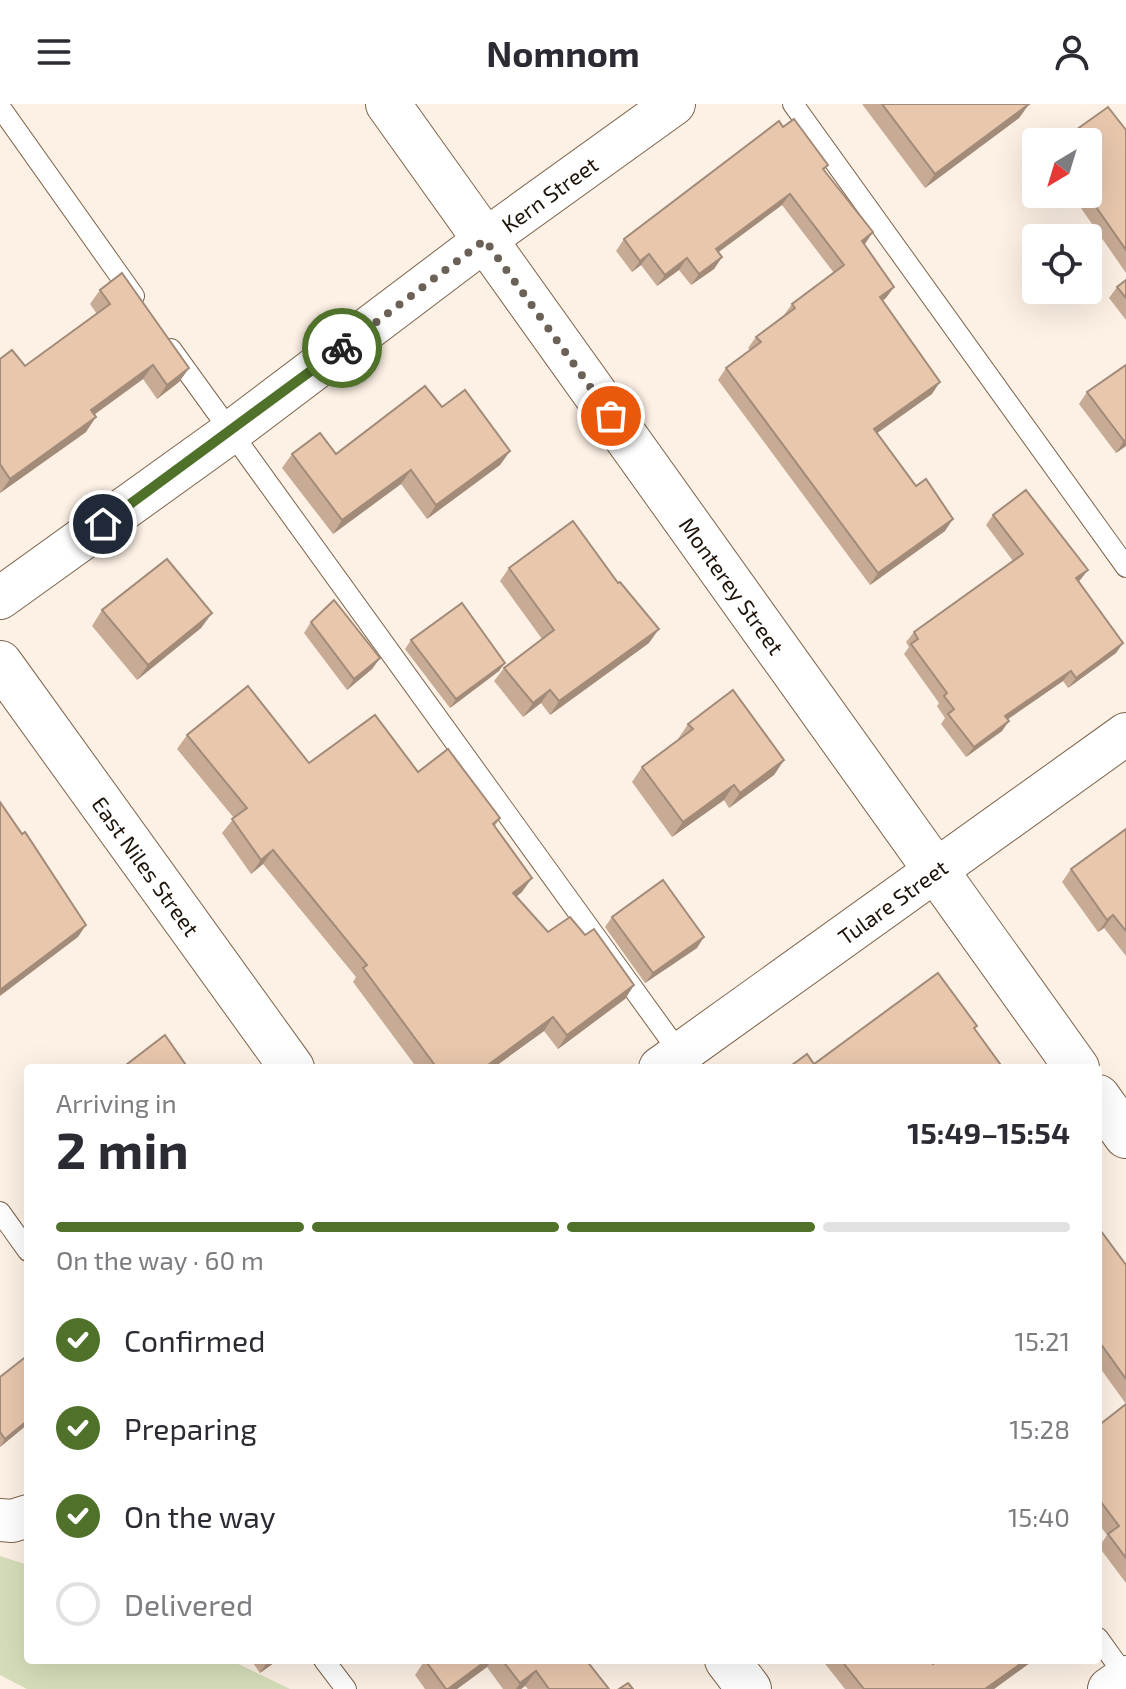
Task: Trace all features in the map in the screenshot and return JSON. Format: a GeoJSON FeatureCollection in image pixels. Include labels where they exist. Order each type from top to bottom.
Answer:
{"type":"FeatureCollection","features":[{"type":"Feature","properties":{"kind":"main road","name":"Monterey Street"},"geometry":{"type":"LineString","coordinates":[[388,104],[1074,1064]]}},
{"type":"Feature","properties":{"kind":"main road","name":"East Niles Street"},"geometry":{"type":"LineString","coordinates":[[0,663],[289,1064]]}},
{"type":"Feature","properties":{"kind":"main road"},"geometry":{"type":"LineString","coordinates":[[1102,1103],[1126,1136]]}},
{"type":"Feature","properties":{"kind":"main road"},"geometry":{"type":"LineString","coordinates":[[730,1664],[749,1689]]}},
{"type":"Feature","properties":{"kind":"street","name":"Kern Street"},"geometry":{"type":"LineString","coordinates":[[0,598],[231,432],[485,240],[674,104]]}},
{"type":"Feature","properties":{"kind":"street","name":"Tulare Street"},"geometry":{"type":"LineString","coordinates":[[677,1063],[936,870],[1126,734]]}},
{"type":"Feature","properties":{"kind":"street"},"geometry":{"type":"LineString","coordinates":[[1109,1689],[1126,1677]]}},
{"type":"Feature","properties":{"kind":"lane"},"geometry":{"type":"LineString","coordinates":[[793,104],[1126,567]]}},
{"type":"Feature","properties":{"kind":"lane"},"geometry":{"type":"LineString","coordinates":[[0,107],[677,1063]]}},
{"type":"Feature","properties":{"kind":"lane"},"geometry":{"type":"LineString","coordinates":[[0,1212],[24,1245]]}},
{"type":"Feature","properties":{"kind":"lane"},"geometry":{"type":"LineString","coordinates":[[1102,1644],[1126,1677]]}},
{"type":"Feature","properties":{"kind":"lane"},"geometry":{"type":"LineString","coordinates":[[327,1664],[346,1689]]}},
{"type":"Feature","properties":{"kind":"green space"},"geometry":{"type":"Polygon","coordinates":[[[0,1556],[24,1564],[24,1664],[238,1664],[290,1689],[27,1689],[0,1675],[0,1556]]]}},
{"type":"Feature","properties":{"kind":"building"},"geometry":{"type":"Polygon","coordinates":[[[882,104],[1029,104],[935,174],[882,104]]]}},
{"type":"Feature","properties":{"kind":"building"},"geometry":{"type":"Polygon","coordinates":[[[1108,107],[1126,130],[1126,250],[1097,208],[1102,208],[1102,128],[1079,128],[1108,107]]]}},
{"type":"Feature","properties":{"kind":"building"},"geometry":{"type":"Polygon","coordinates":[[[794,119],[828,165],[823,169],[873,232],[862,241],[894,287],[880,297],[940,382],[874,429],[916,486],[926,479],[953,519],[878,573],[726,368],[761,342],[756,337],[795,308],[792,304],[844,265],[790,194],[716,249],[722,257],[699,274],[687,258],[665,275],[649,254],[640,261],[624,239],[779,121],[783,127],[794,119]]]}},
{"type":"Feature","properties":{"kind":"building"},"geometry":{"type":"Polygon","coordinates":[[[122,273],[189,368],[167,385],[153,365],[91,410],[96,417],[10,479],[0,464],[0,359],[12,350],[25,366],[110,304],[100,290],[122,273]]]}},
{"type":"Feature","properties":{"kind":"building"},"geometry":{"type":"Polygon","coordinates":[[[1126,280],[1126,298],[1117,287],[1126,280]]]}},
{"type":"Feature","properties":{"kind":"building"},"geometry":{"type":"Polygon","coordinates":[[[1126,365],[1126,440],[1124,441],[1087,392],[1126,365]]]}},
{"type":"Feature","properties":{"kind":"building"},"geometry":{"type":"Polygon","coordinates":[[[425,386],[442,407],[465,390],[510,451],[436,505],[411,470],[342,520],[292,454],[320,433],[336,454],[425,386]]]}},
{"type":"Feature","properties":{"kind":"building"},"geometry":{"type":"Polygon","coordinates":[[[1026,490],[1088,570],[1076,578],[1123,643],[1076,678],[1071,671],[1005,716],[1009,721],[974,747],[948,714],[954,709],[944,696],[947,693],[911,644],[918,639],[914,632],[1023,554],[993,515],[1026,490]]]}},
{"type":"Feature","properties":{"kind":"building"},"geometry":{"type":"Polygon","coordinates":[[[573,521],[618,583],[659,629],[559,701],[550,690],[533,703],[504,668],[554,630],[509,568],[573,521]]]}},
{"type":"Feature","properties":{"kind":"building"},"geometry":{"type":"Polygon","coordinates":[[[167,559],[212,613],[148,665],[102,610],[167,559]]]}},
{"type":"Feature","properties":{"kind":"building"},"geometry":{"type":"Polygon","coordinates":[[[334,600],[380,658],[354,679],[311,622],[334,600]]]}},
{"type":"Feature","properties":{"kind":"building"},"geometry":{"type":"Polygon","coordinates":[[[462,603],[505,663],[456,699],[411,640],[462,603]]]}},
{"type":"Feature","properties":{"kind":"building"},"geometry":{"type":"Polygon","coordinates":[[[248,686],[309,763],[375,715],[418,772],[448,749],[500,818],[493,824],[532,878],[513,893],[548,932],[570,917],[585,935],[594,929],[634,985],[567,1035],[553,1017],[489,1064],[434,1064],[363,968],[367,965],[273,850],[261,860],[232,819],[247,808],[187,735],[248,686]]]}},
{"type":"Feature","properties":{"kind":"building"},"geometry":{"type":"Polygon","coordinates":[[[733,690],[784,760],[740,793],[734,785],[683,822],[642,767],[693,729],[688,724],[733,690]]]}},
{"type":"Feature","properties":{"kind":"building"},"geometry":{"type":"Polygon","coordinates":[[[0,802],[22,834],[25,832],[86,925],[0,990],[0,802]]]}},
{"type":"Feature","properties":{"kind":"building"},"geometry":{"type":"Polygon","coordinates":[[[1126,829],[1126,931],[1113,915],[1107,920],[1071,869],[1126,829]]]}},
{"type":"Feature","properties":{"kind":"building"},"geometry":{"type":"Polygon","coordinates":[[[663,880],[704,937],[653,973],[612,917],[663,880]]]}},
{"type":"Feature","properties":{"kind":"building"},"geometry":{"type":"Polygon","coordinates":[[[938,973],[1000,1064],[814,1064],[938,973]]]}},
{"type":"Feature","properties":{"kind":"building"},"geometry":{"type":"Polygon","coordinates":[[[165,1035],[185,1064],[127,1064],[165,1035]]]}},
{"type":"Feature","properties":{"kind":"building"},"geometry":{"type":"Polygon","coordinates":[[[807,1054],[814,1064],[793,1064],[807,1054]]]}},
{"type":"Feature","properties":{"kind":"building"},"geometry":{"type":"Polygon","coordinates":[[[1102,1232],[1126,1265],[1126,1379],[1102,1346],[1102,1232]]]}},
{"type":"Feature","properties":{"kind":"building"},"geometry":{"type":"Polygon","coordinates":[[[24,1358],[24,1423],[5,1439],[0,1432],[0,1377],[24,1358]]]}},
{"type":"Feature","properties":{"kind":"building"},"geometry":{"type":"Polygon","coordinates":[[[1126,1404],[1126,1558],[1108,1534],[1119,1526],[1102,1503],[1102,1423],[1126,1404]]]}},
{"type":"Feature","properties":{"kind":"building"},"geometry":{"type":"Polygon","coordinates":[[[428,1664],[482,1664],[448,1689],[428,1664]]]}},
{"type":"Feature","properties":{"kind":"building"},"geometry":{"type":"Polygon","coordinates":[[[505,1664],[589,1664],[609,1689],[549,1689],[536,1671],[520,1683],[505,1664]]]}},
{"type":"Feature","properties":{"kind":"building"},"geometry":{"type":"Polygon","coordinates":[[[844,1664],[1020,1664],[985,1689],[864,1689],[844,1664]]]}},
{"type":"Feature","properties":{"kind":"building"},"geometry":{"type":"Polygon","coordinates":[[[628,1683],[633,1689],[619,1689],[628,1683]]]}},
{"type":"Feature","properties":{"kind":"way so far"},"geometry":{"type":"LineString","coordinates":[[342,348],[485,240],[611,416]]}},
{"type":"Feature","properties":{"kind":"route"},"geometry":{"type":"LineString","coordinates":[[103,524],[342,348]]}}]}
